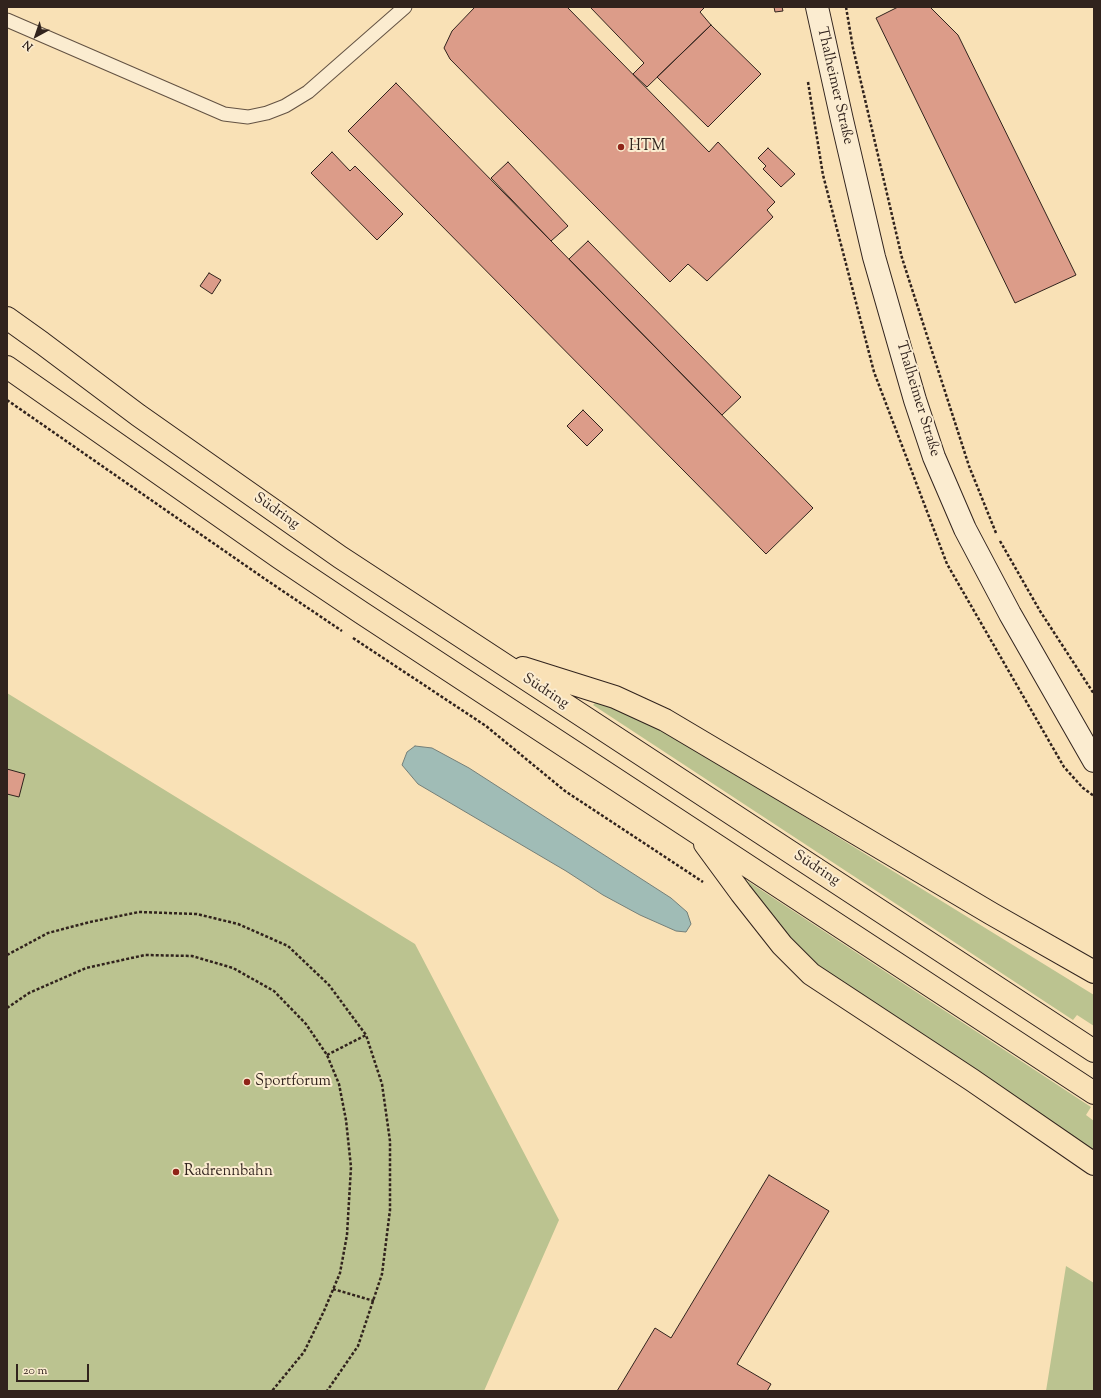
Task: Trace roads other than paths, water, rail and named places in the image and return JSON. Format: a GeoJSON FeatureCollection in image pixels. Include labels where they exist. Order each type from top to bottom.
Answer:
{"type":"FeatureCollection","features":[{"type":"Feature","properties":{"kind":"main road","name":"Südring"},"geometry":{"type":"LineString","coordinates":[[7,318],[138,416],[340,557],[1094,1051]]}},
{"type":"Feature","properties":{"kind":"main road"},"geometry":{"type":"LineString","coordinates":[[7,367],[286,562],[1094,1093]]}},
{"type":"Feature","properties":{"kind":"main road"},"geometry":{"type":"LineString","coordinates":[[494,658],[615,697],[665,720],[992,914],[1094,972]]}},
{"type":"Feature","properties":{"kind":"main road"},"geometry":{"type":"LineString","coordinates":[[695,832],[782,945],[811,974],[966,1076],[1094,1164]]}},
{"type":"Feature","properties":{"kind":"street","name":"Thalheimer Straße"},"geometry":{"type":"LineString","coordinates":[[817,7],[874,257],[915,400],[934,457],[965,529],[1010,614],[1094,761]]}},
{"type":"Feature","properties":{"kind":"lane"},"geometry":{"type":"LineString","coordinates":[[7,20],[224,114],[248,117],[267,114],[285,106],[308,92],[404,7]]}},
{"type":"Feature","properties":{"kind":"water"},"geometry":{"type":"Polygon","coordinates":[[[415,746],[432,748],[469,768],[671,898],[687,912],[691,924],[686,932],[676,931],[640,915],[603,895],[566,871],[418,784],[402,765],[407,752],[415,746]]]}},
{"type":"Feature","properties":{"kind":"place","name":"HTM"},"geometry":{"type":"Point","coordinates":[621,147]}},
{"type":"Feature","properties":{"kind":"place","name":"Sportforum"},"geometry":{"type":"Point","coordinates":[247,1082]}},
{"type":"Feature","properties":{"kind":"place","name":"Radrennbahn"},"geometry":{"type":"Point","coordinates":[176,1172]}}]}
